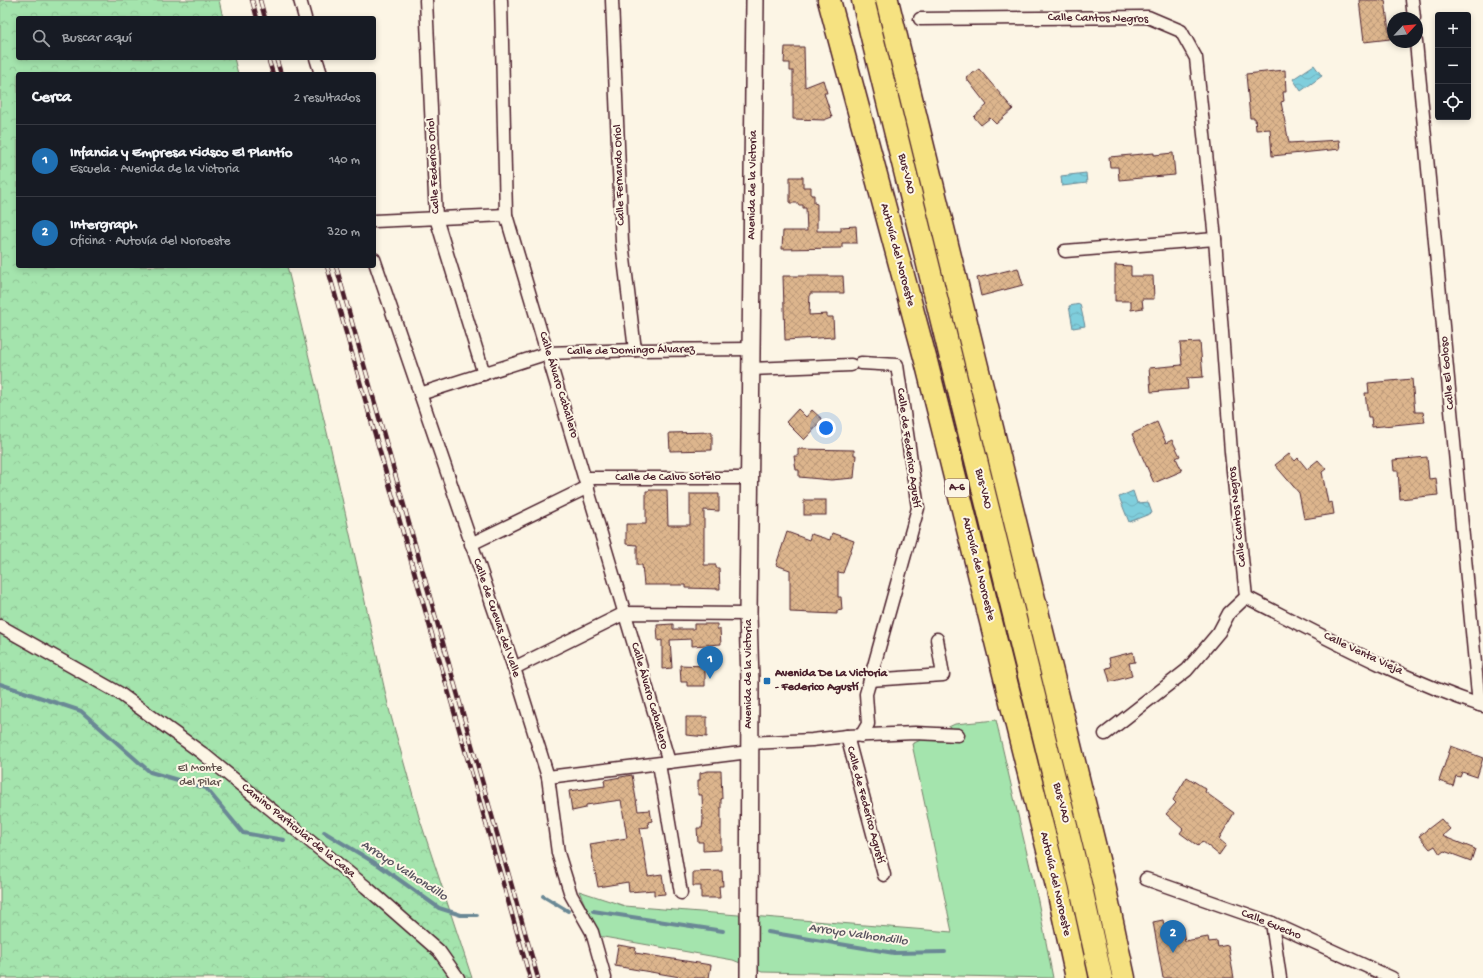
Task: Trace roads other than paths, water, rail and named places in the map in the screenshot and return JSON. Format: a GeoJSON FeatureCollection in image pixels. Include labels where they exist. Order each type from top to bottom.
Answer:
{"type":"FeatureCollection","features":[{"type":"Feature","properties":{"kind":"highway","name":"Autovía del Noroeste"},"geometry":{"type":"LineString","coordinates":[[829,0],[926,361],[1058,890],[1077,978]]}},
{"type":"Feature","properties":{"kind":"highway"},"geometry":{"type":"LineString","coordinates":[[848,0],[908,225],[950,355]]}},
{"type":"Feature","properties":{"kind":"highway","name":"Bus-VAO"},"geometry":{"type":"LineString","coordinates":[[863,0],[1080,883],[1100,978]]}},
{"type":"Feature","properties":{"kind":"highway"},"geometry":{"type":"LineString","coordinates":[[887,0],[1099,864],[1124,978]]}},
{"type":"Feature","properties":{"kind":"street"},"geometry":{"type":"LineString","coordinates":[[300,0],[304,16]]}},
{"type":"Feature","properties":{"kind":"street","name":"Calle Federico Oriol"},"geometry":{"type":"LineString","coordinates":[[426,0],[436,218],[484,374]]}},
{"type":"Feature","properties":{"kind":"street","name":"Calle Álvaro Caballero"},"geometry":{"type":"LineString","coordinates":[[501,0],[506,215],[625,613],[664,763],[681,893]]}},
{"type":"Feature","properties":{"kind":"street","name":"Calle Fernando Oriol"},"geometry":{"type":"LineString","coordinates":[[612,0],[622,242],[635,350]]}},
{"type":"Feature","properties":{"kind":"street","name":"Avenida de la Victoria"},"geometry":{"type":"LineString","coordinates":[[749,978],[750,681],[748,614],[751,478],[755,0]]}},
{"type":"Feature","properties":{"kind":"street"},"geometry":{"type":"LineString","coordinates":[[1412,0],[1413,12]]}},
{"type":"Feature","properties":{"kind":"street","name":"Calle Cantos Negros"},"geometry":{"type":"LineString","coordinates":[[920,19],[1148,17],[1181,31],[1196,58],[1215,239],[1230,444],[1246,597]]}},
{"type":"Feature","properties":{"kind":"street","name":"Calle El Goloso"},"geometry":{"type":"LineString","coordinates":[[1417,48],[1481,705]]}},
{"type":"Feature","properties":{"kind":"street"},"geometry":{"type":"LineString","coordinates":[[317,60],[320,72]]}},
{"type":"Feature","properties":{"kind":"street"},"geometry":{"type":"LineString","coordinates":[[376,221],[506,215]]}},
{"type":"Feature","properties":{"kind":"street"},"geometry":{"type":"LineString","coordinates":[[1065,251],[1215,239]]}},
{"type":"Feature","properties":{"kind":"street","name":"Calle de Cuevas del Valle"},"geometry":{"type":"LineString","coordinates":[[376,265],[514,668],[548,777],[558,853],[572,895],[592,932],[605,978]]}},
{"type":"Feature","properties":{"kind":"street","name":"Calle de Domingo Álvarez"},"geometry":{"type":"LineString","coordinates":[[420,394],[548,353],[635,350],[752,349]]}},
{"type":"Feature","properties":{"kind":"street","name":"Calle de Federico Agustí"},"geometry":{"type":"LineString","coordinates":[[752,370],[856,364],[897,365],[918,508],[866,694],[868,724],[861,736]]}},
{"type":"Feature","properties":{"kind":"street","name":"Calle de Calvo Sotelo"},"geometry":{"type":"LineString","coordinates":[[471,544],[587,483],[751,478]]}},
{"type":"Feature","properties":{"kind":"street"},"geometry":{"type":"LineString","coordinates":[[1104,734],[1187,670],[1219,632],[1229,613],[1246,597]]}},
{"type":"Feature","properties":{"kind":"street","name":"Calle Venta Vieja"},"geometry":{"type":"LineString","coordinates":[[1246,597],[1362,655],[1439,690],[1481,705]]}},
{"type":"Feature","properties":{"kind":"street"},"geometry":{"type":"LineString","coordinates":[[514,668],[625,613],[748,614]]}},
{"type":"Feature","properties":{"kind":"street","name":"Camino Particular de la Casa"},"geometry":{"type":"LineString","coordinates":[[0,626],[119,693],[202,752],[366,887],[439,951],[458,978]]}},
{"type":"Feature","properties":{"kind":"street"},"geometry":{"type":"LineString","coordinates":[[870,680],[943,675],[937,639]]}},
{"type":"Feature","properties":{"kind":"street","name":"Calle de Federico Agustí"},"geometry":{"type":"LineString","coordinates":[[548,777],[664,763],[749,748],[847,736],[915,733],[958,735]]}},
{"type":"Feature","properties":{"kind":"street","name":"Calle de Federico Agustí"},"geometry":{"type":"LineString","coordinates":[[847,736],[884,875]]}},
{"type":"Feature","properties":{"kind":"street","name":"Calle Guecho"},"geometry":{"type":"LineString","coordinates":[[1146,879],[1272,924],[1392,978]]}},
{"type":"Feature","properties":{"kind":"street"},"geometry":{"type":"LineString","coordinates":[[1272,924],[1280,978]]}},
{"type":"Feature","properties":{"kind":"water"},"geometry":{"type":"Polygon","coordinates":[[[1314,65],[1322,76],[1301,91],[1293,79],[1314,65]]]}},
{"type":"Feature","properties":{"kind":"water"},"geometry":{"type":"Polygon","coordinates":[[[1086,173],[1087,183],[1062,186],[1061,176],[1086,173]]]}},
{"type":"Feature","properties":{"kind":"water"},"geometry":{"type":"Polygon","coordinates":[[[1080,304],[1085,326],[1073,328],[1069,306],[1080,304]]]}},
{"type":"Feature","properties":{"kind":"water"},"geometry":{"type":"Polygon","coordinates":[[[1133,491],[1137,503],[1148,502],[1152,513],[1129,522],[1119,497],[1133,491]]]}},
{"type":"Feature","properties":{"kind":"waterway","name":"Arroyo Valhondillo"},"geometry":{"type":"LineString","coordinates":[[0,684],[81,711],[150,772],[206,788],[243,833],[284,840]]}},
{"type":"Feature","properties":{"kind":"waterway","name":"Arroyo Valhondillo"},"geometry":{"type":"LineString","coordinates":[[324,832],[380,866],[439,908],[461,915],[477,915]]}},
{"type":"Feature","properties":{"kind":"waterway","name":"Arroyo Valhondillo"},"geometry":{"type":"LineString","coordinates":[[543,896],[568,911]]}},
{"type":"Feature","properties":{"kind":"waterway","name":"Arroyo Valhondillo"},"geometry":{"type":"LineString","coordinates":[[593,911],[723,931]]}},
{"type":"Feature","properties":{"kind":"waterway","name":"Arroyo Valhondillo"},"geometry":{"type":"LineString","coordinates":[[768,932],[894,953],[945,952]]}},
{"type":"Feature","properties":{"kind":"railway"},"geometry":{"type":"LineString","coordinates":[[252,0],[256,16]]}},
{"type":"Feature","properties":{"kind":"railway"},"geometry":{"type":"LineString","coordinates":[[260,0],[264,16]]}},
{"type":"Feature","properties":{"kind":"railway"},"geometry":{"type":"LineString","coordinates":[[269,60],[272,72]]}},
{"type":"Feature","properties":{"kind":"railway"},"geometry":{"type":"LineString","coordinates":[[277,60],[280,72]]}},
{"type":"Feature","properties":{"kind":"railway"},"geometry":{"type":"LineString","coordinates":[[328,268],[530,978]]}},
{"type":"Feature","properties":{"kind":"railway"},"geometry":{"type":"LineString","coordinates":[[337,268],[538,978]]}},
{"type":"Feature","properties":{"kind":"place","name":"Infancia y Empresa Kidsco El Plantío"},"geometry":{"type":"Point","coordinates":[710,679]}},
{"type":"Feature","properties":{"kind":"place","name":"Avenida De La Victoria - Federico Agustí"},"geometry":{"type":"Point","coordinates":[767,681]}},
{"type":"Feature","properties":{"kind":"place","name":"Intergraph"},"geometry":{"type":"Point","coordinates":[1173,953]}},
{"type":"Feature","properties":{"kind":"park label","name":"El Monte del Pilar"},"geometry":{"type":"Point","coordinates":[200,776]}}]}
